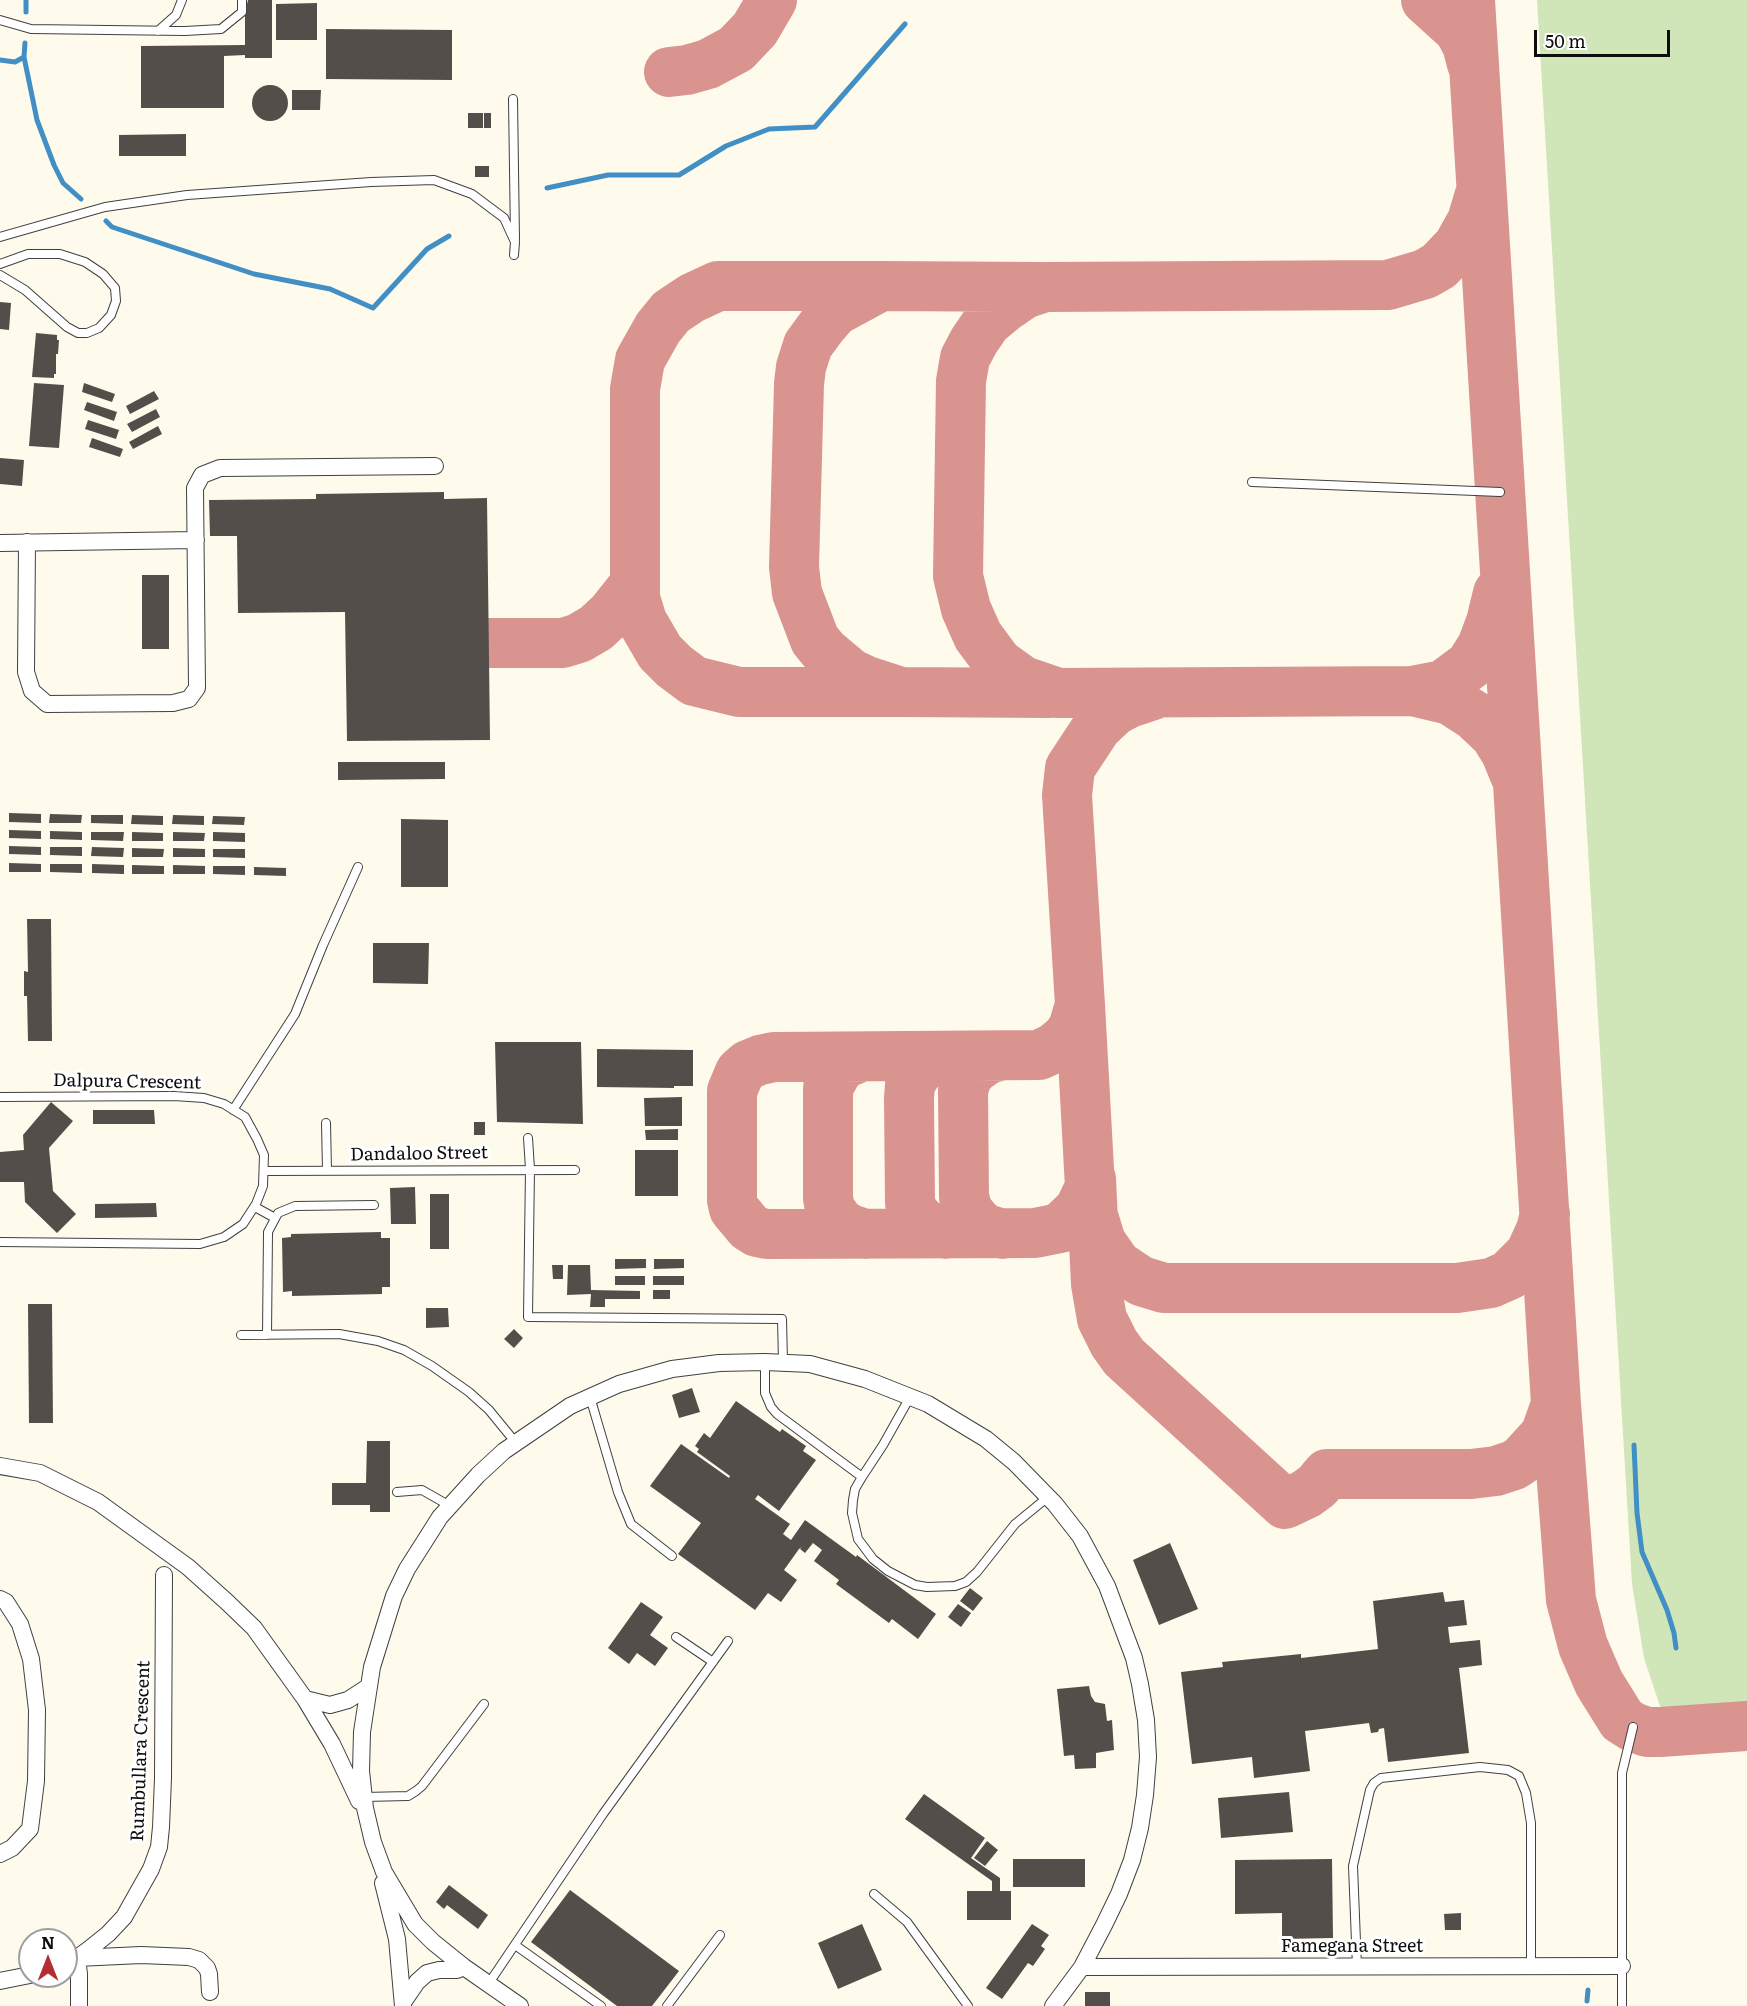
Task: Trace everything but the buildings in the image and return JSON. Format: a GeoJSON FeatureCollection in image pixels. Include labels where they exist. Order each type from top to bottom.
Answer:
{"type":"FeatureCollection","features":[{"type":"Feature","properties":{"kind":"street"},"geometry":{"type":"LineString","coordinates":[[27,542],[26,672],[32,691],[47,704],[174,703],[189,699],[197,688],[195,488],[202,476],[220,468],[435,466]]}},
{"type":"Feature","properties":{"kind":"street"},"geometry":{"type":"LineString","coordinates":[[0,543],[196,540]]}},
{"type":"Feature","properties":{"kind":"street"},"geometry":{"type":"LineString","coordinates":[[403,2003],[397,1940],[364,1797],[361,1750],[368,1687],[394,1596],[422,1544],[450,1506],[478,1475],[516,1443],[570,1406],[635,1378],[672,1369],[719,1363],[783,1362],[810,1364],[841,1372],[910,1397],[928,1404],[986,1439],[1014,1462],[1048,1497],[1080,1536],[1107,1586],[1134,1658],[1146,1720],[1147,1766],[1140,1828],[1132,1860],[1104,1925],[1082,1967],[1053,2006]]}},
{"type":"Feature","properties":{"kind":"street"},"geometry":{"type":"LineString","coordinates":[[0,1466],[40,1473],[98,1502],[188,1567],[254,1628],[305,1699],[332,1744],[363,1810],[384,1872],[415,1924],[432,1942],[464,1967],[520,2006]]}},
{"type":"Feature","properties":{"kind":"street","name":"Rumbullara Crescent"},"geometry":{"type":"LineString","coordinates":[[78,1955],[108,1934],[124,1917],[151,1869],[159,1847],[163,1778],[164,1575]]}},
{"type":"Feature","properties":{"kind":"street"},"geometry":{"type":"LineString","coordinates":[[0,1599],[6,1602],[20,1624],[31,1659],[37,1710],[36,1781],[30,1829],[12,1848],[0,1854]]}},
{"type":"Feature","properties":{"kind":"street"},"geometry":{"type":"LineString","coordinates":[[305,1699],[330,1705],[348,1700],[368,1687]]}},
{"type":"Feature","properties":{"kind":"street"},"geometry":{"type":"LineString","coordinates":[[78,1960],[141,1955],[199,1960],[207,1968],[210,1992]]}},
{"type":"Feature","properties":{"kind":"street","name":"Famegana Street"},"geometry":{"type":"LineString","coordinates":[[1082,1967],[1622,1966]]}},
{"type":"Feature","properties":{"kind":"street"},"geometry":{"type":"LineString","coordinates":[[403,2003],[417,1982],[427,1973],[457,1970],[464,1967]]}},
{"type":"Feature","properties":{"kind":"street"},"geometry":{"type":"LineString","coordinates":[[78,1972],[79,2006]]}},
{"type":"Feature","properties":{"kind":"street"},"geometry":{"type":"LineString","coordinates":[[0,1981],[18,1977]]}},
{"type":"Feature","properties":{"kind":"lane"},"geometry":{"type":"LineString","coordinates":[[158,31],[176,15],[182,0]]}},
{"type":"Feature","properties":{"kind":"lane"},"geometry":{"type":"LineString","coordinates":[[0,20],[31,29],[158,31],[221,29],[242,12],[242,0]]}},
{"type":"Feature","properties":{"kind":"lane"},"geometry":{"type":"LineString","coordinates":[[513,99],[514,255]]}},
{"type":"Feature","properties":{"kind":"lane"},"geometry":{"type":"LineString","coordinates":[[0,237],[105,207],[187,195],[371,182],[434,180],[472,194],[504,218],[515,242]]}},
{"type":"Feature","properties":{"kind":"lane"},"geometry":{"type":"LineString","coordinates":[[0,264],[28,254],[60,254],[86,262],[104,274],[115,288],[117,301],[111,315],[99,328],[87,333],[78,333],[67,327],[25,290],[0,275]]}},
{"type":"Feature","properties":{"kind":"lane"},"geometry":{"type":"LineString","coordinates":[[1252,482],[1500,492]]}},
{"type":"Feature","properties":{"kind":"lane"},"geometry":{"type":"LineString","coordinates":[[233,1110],[295,1014],[358,867]]}},
{"type":"Feature","properties":{"kind":"lane","name":"Dalpura Crescent"},"geometry":{"type":"LineString","coordinates":[[0,1097],[174,1096],[204,1098],[224,1104],[245,1117],[264,1155],[263,1186],[255,1207],[243,1224],[224,1237],[200,1244],[0,1242]]}},
{"type":"Feature","properties":{"kind":"lane"},"geometry":{"type":"LineString","coordinates":[[326,1123],[327,1171]]}},
{"type":"Feature","properties":{"kind":"lane"},"geometry":{"type":"LineString","coordinates":[[528,1138],[530,1169],[528,1317],[783,1319],[783,1362]]}},
{"type":"Feature","properties":{"kind":"lane","name":"Dandaloo Street"},"geometry":{"type":"LineString","coordinates":[[264,1171],[574,1170]]}},
{"type":"Feature","properties":{"kind":"lane"},"geometry":{"type":"LineString","coordinates":[[267,1335],[268,1232],[278,1213],[296,1206],[374,1205]]}},
{"type":"Feature","properties":{"kind":"lane"},"geometry":{"type":"LineString","coordinates":[[255,1207],[275,1218]]}},
{"type":"Feature","properties":{"kind":"lane"},"geometry":{"type":"LineString","coordinates":[[241,1335],[339,1334],[378,1341],[404,1350],[469,1392],[489,1410],[516,1443]]}},
{"type":"Feature","properties":{"kind":"lane"},"geometry":{"type":"LineString","coordinates":[[765,1362],[765,1393],[771,1407],[777,1414],[862,1477]]}},
{"type":"Feature","properties":{"kind":"lane"},"geometry":{"type":"LineString","coordinates":[[590,1397],[618,1492],[631,1524],[672,1556]]}},
{"type":"Feature","properties":{"kind":"lane"},"geometry":{"type":"LineString","coordinates":[[910,1397],[884,1445],[855,1489],[852,1513],[858,1539],[864,1550],[888,1571],[908,1582],[927,1587],[955,1586],[966,1582],[977,1572],[1015,1524],[1048,1497]]}},
{"type":"Feature","properties":{"kind":"lane"},"geometry":{"type":"LineString","coordinates":[[397,1492],[422,1490],[450,1506]]}},
{"type":"Feature","properties":{"kind":"lane"},"geometry":{"type":"LineString","coordinates":[[676,1637],[713,1662]]}},
{"type":"Feature","properties":{"kind":"lane"},"geometry":{"type":"LineString","coordinates":[[489,1983],[603,1814],[728,1641]]}},
{"type":"Feature","properties":{"kind":"lane"},"geometry":{"type":"LineString","coordinates":[[364,1797],[408,1796],[416,1791],[484,1704]]}},
{"type":"Feature","properties":{"kind":"lane"},"geometry":{"type":"LineString","coordinates":[[1622,2006],[1622,1773],[1633,1727]]}},
{"type":"Feature","properties":{"kind":"lane"},"geometry":{"type":"LineString","coordinates":[[1357,1966],[1353,1866],[1364,1810],[1374,1783],[1381,1778],[1480,1767],[1508,1770],[1519,1776],[1526,1792],[1531,1822],[1531,1966]]}},
{"type":"Feature","properties":{"kind":"lane"},"geometry":{"type":"LineString","coordinates":[[874,1894],[907,1922],[968,2006]]}},
{"type":"Feature","properties":{"kind":"lane"},"geometry":{"type":"LineString","coordinates":[[667,2006],[720,1935]]}},
{"type":"Feature","properties":{"kind":"lane"},"geometry":{"type":"LineString","coordinates":[[516,1945],[601,2006]]}},
{"type":"Feature","properties":{"kind":"green space"},"geometry":{"type":"Polygon","coordinates":[[[1537,0],[1747,0],[1747,1704],[1682,1713],[1668,1712],[1660,1706],[1644,1658],[1632,1584],[1537,0]]]}},
{"type":"Feature","properties":{"kind":"waterway"},"geometry":{"type":"LineString","coordinates":[[26,0],[26,12]]}},
{"type":"Feature","properties":{"kind":"waterway"},"geometry":{"type":"LineString","coordinates":[[547,188],[608,175],[679,175],[726,146],[769,129],[815,127],[905,24]]}},
{"type":"Feature","properties":{"kind":"waterway"},"geometry":{"type":"LineString","coordinates":[[25,43],[24,57],[37,120],[63,183],[81,199]]}},
{"type":"Feature","properties":{"kind":"waterway"},"geometry":{"type":"LineString","coordinates":[[0,60],[15,62],[24,57]]}},
{"type":"Feature","properties":{"kind":"waterway"},"geometry":{"type":"LineString","coordinates":[[106,221],[112,227],[254,274],[330,289],[373,308],[427,249],[449,236]]}},
{"type":"Feature","properties":{"kind":"waterway"},"geometry":{"type":"LineString","coordinates":[[1634,1445],[1637,1513],[1642,1552],[1667,1610],[1676,1648]]}},
{"type":"Feature","properties":{"kind":"waterway"},"geometry":{"type":"LineString","coordinates":[[1587,2001],[1588,1990]]}},
{"type":"Feature","properties":{"kind":"taxiway"},"geometry":{"type":"LineString","coordinates":[[669,72],[708,64],[736,49],[755,29],[772,0]]}},
{"type":"Feature","properties":{"kind":"taxiway"},"geometry":{"type":"LineString","coordinates":[[1426,0],[1459,30],[1467,45],[1472,64]]}},
{"type":"Feature","properties":{"kind":"taxiway"},"geometry":{"type":"LineString","coordinates":[[1470,0],[1556,1404],[1571,1600],[1583,1646],[1599,1683],[1622,1720],[1647,1732],[1747,1726]]}},
{"type":"Feature","properties":{"kind":"taxiway"},"geometry":{"type":"LineString","coordinates":[[1480,194],[1472,221],[1458,246],[1439,266],[1425,274],[1388,285],[1045,287],[1024,294],[1005,307],[987,322],[965,358],[961,381],[958,576],[966,609],[978,636],[998,663],[1023,681],[1058,693],[1412,691],[1443,685],[1470,665],[1482,646],[1498,593]]}},
{"type":"Feature","properties":{"kind":"taxiway"},"geometry":{"type":"LineString","coordinates":[[881,286],[718,286],[692,298],[671,312],[658,328],[640,360],[635,389],[635,598],[642,621],[660,652],[694,681],[739,692],[901,692]]}},
{"type":"Feature","properties":{"kind":"taxiway"},"geometry":{"type":"LineString","coordinates":[[1042,287],[881,286],[835,311],[808,345],[801,367],[794,567],[797,593],[815,640],[825,652],[850,673],[901,692],[1048,693]]}},
{"type":"Feature","properties":{"kind":"taxiway"},"geometry":{"type":"LineString","coordinates":[[487,643],[563,643],[579,638],[596,628],[611,614],[635,584]]}},
{"type":"Feature","properties":{"kind":"taxiway"},"geometry":{"type":"LineString","coordinates":[[1412,691],[1450,700],[1475,716],[1495,735],[1515,775]]}},
{"type":"Feature","properties":{"kind":"taxiway"},"geometry":{"type":"LineString","coordinates":[[1080,1005],[1090,1187],[1079,1210],[1060,1228],[1035,1233],[767,1234],[749,1227],[734,1209],[732,1200],[732,1091],[740,1072],[748,1065],[774,1057],[1039,1055],[1054,1048],[1066,1038],[1073,1028],[1080,1005],[1067,795],[1070,768],[1097,727],[1114,711],[1153,695]]}},
{"type":"Feature","properties":{"kind":"taxiway"},"geometry":{"type":"LineString","coordinates":[[946,1234],[923,1223],[914,1213],[910,1203],[909,1098],[910,1084],[918,1071],[930,1061],[947,1056]]}},
{"type":"Feature","properties":{"kind":"taxiway"},"geometry":{"type":"LineString","coordinates":[[1000,1056],[988,1059],[974,1069],[968,1076],[963,1089],[964,1197],[968,1211],[978,1223],[986,1229],[1003,1234]]}},
{"type":"Feature","properties":{"kind":"taxiway"},"geometry":{"type":"LineString","coordinates":[[861,1057],[844,1064],[837,1071],[828,1088],[828,1198],[830,1209],[840,1223],[865,1234]]}},
{"type":"Feature","properties":{"kind":"taxiway"},"geometry":{"type":"LineString","coordinates":[[1091,1179],[1096,1284],[1102,1319],[1114,1343],[1124,1357],[1285,1504],[1306,1494],[1327,1474],[1471,1474],[1496,1471],[1514,1465],[1523,1459],[1545,1435],[1556,1404]]}},
{"type":"Feature","properties":{"kind":"taxiway"},"geometry":{"type":"LineString","coordinates":[[1094,1219],[1101,1242],[1117,1265],[1141,1281],[1164,1288],[1457,1288],[1491,1283],[1509,1275],[1530,1254],[1541,1230],[1545,1214]]}}]}
